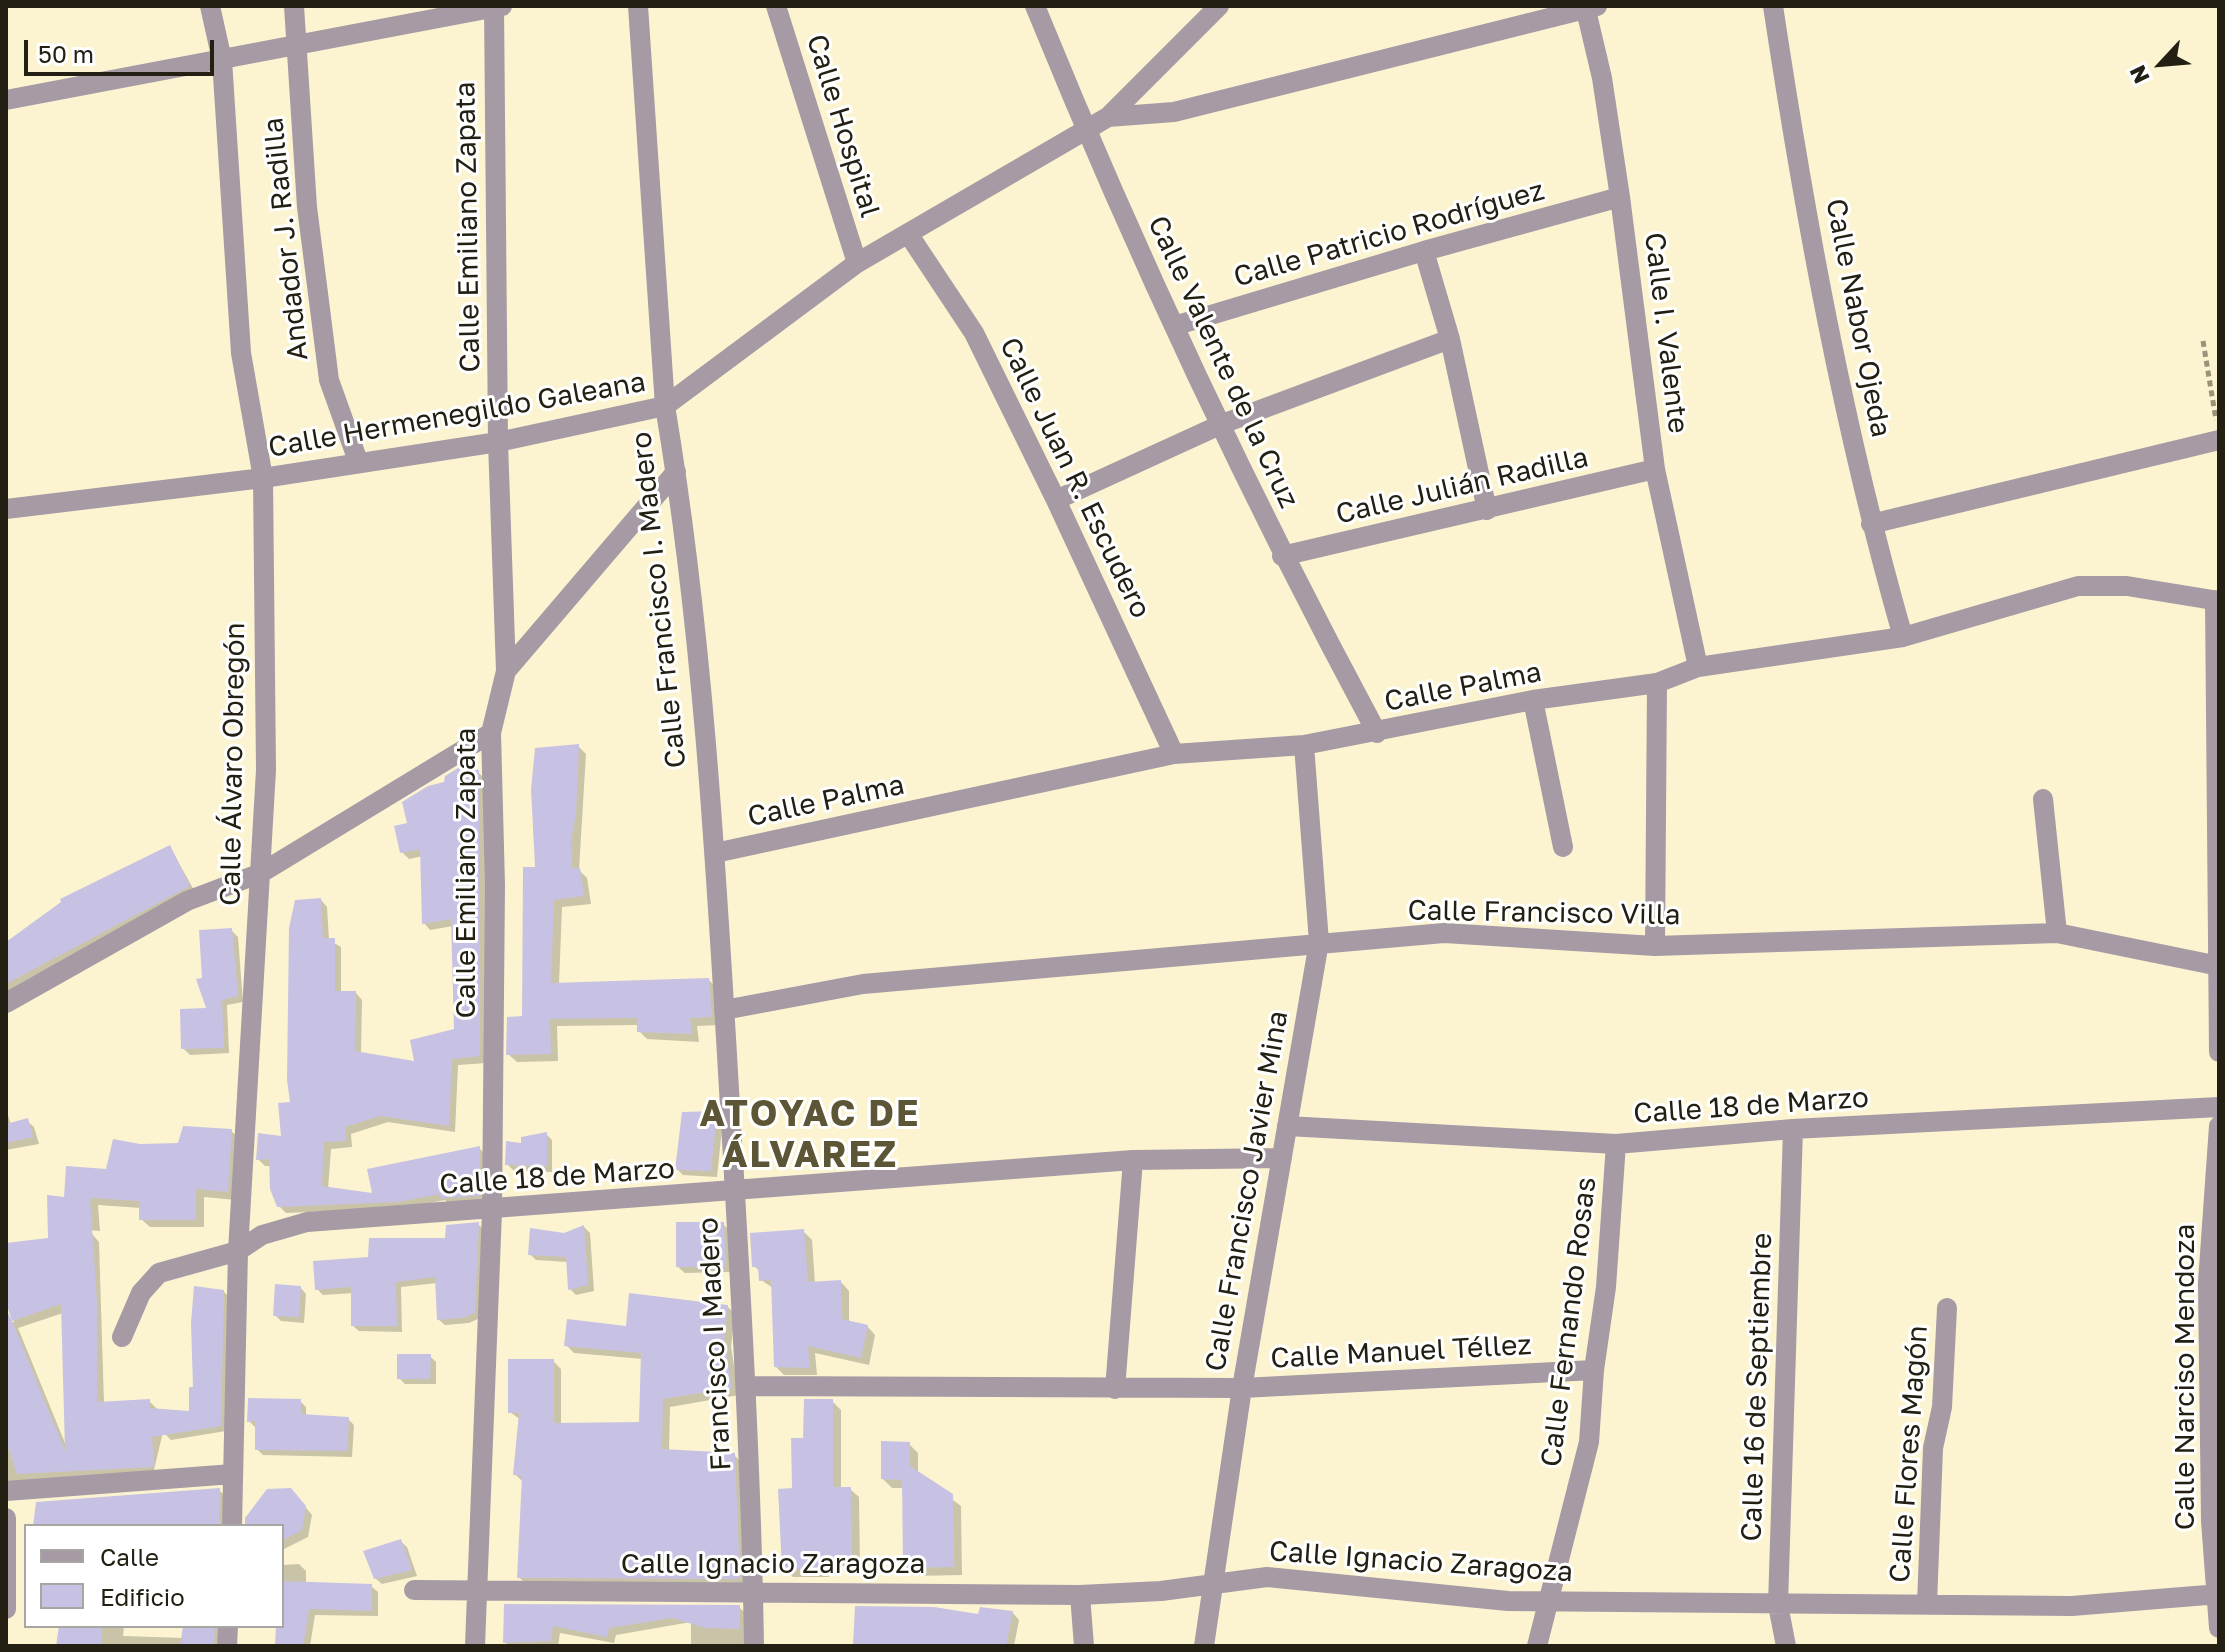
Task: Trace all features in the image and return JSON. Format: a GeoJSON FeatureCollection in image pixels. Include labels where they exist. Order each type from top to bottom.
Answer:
{"type":"FeatureCollection","features":[{"type":"Feature","properties":{"kind":"street","name":"Calle Álvaro Obregón"},"geometry":{"type":"LineString","coordinates":[[210,6],[222,60],[241,353],[263,478],[266,770],[238,1251],[232,1524]]}},
{"type":"Feature","properties":{"kind":"street","name":"Andador J. Radilla"},"geometry":{"type":"LineString","coordinates":[[294,6],[307,207],[329,380],[358,461]]}},
{"type":"Feature","properties":{"kind":"street","name":"Calle Francisco I. Madero"},"geometry":{"type":"LineString","coordinates":[[638,6],[665,406],[676,472],[715,853]]}},
{"type":"Feature","properties":{"kind":"street","name":"Calle Hospital"},"geometry":{"type":"LineString","coordinates":[[776,6],[857,263]]}},
{"type":"Feature","properties":{"kind":"street","name":"Calle Valente de la Cruz"},"geometry":{"type":"LineString","coordinates":[[1035,6],[1085,130],[1282,556],[1377,733]]}},
{"type":"Feature","properties":{"kind":"street","name":"Calle Hermenegildo Galeana"},"geometry":{"type":"LineString","coordinates":[[6,509],[263,478],[358,461],[498,442],[665,406],[857,263],[1108,117],[1219,6]]}},
{"type":"Feature","properties":{"kind":"street","name":"Calle Nabor Ojeda"},"geometry":{"type":"LineString","coordinates":[[1773,6],[1797,163],[1871,524],[1903,637]]}},
{"type":"Feature","properties":{"kind":"street"},"geometry":{"type":"LineString","coordinates":[[6,100],[497,7]]}},
{"type":"Feature","properties":{"kind":"street","name":"Calle Emiliano Zapata"},"geometry":{"type":"LineString","coordinates":[[475,1646],[492,1211],[495,885],[491,733],[506,671],[498,442],[497,7]]}},
{"type":"Feature","properties":{"kind":"street"},"geometry":{"type":"LineString","coordinates":[[1108,117],[1174,112],[1589,7]]}},
{"type":"Feature","properties":{"kind":"street","name":"Calle I. Valente"},"geometry":{"type":"LineString","coordinates":[[1589,7],[1620,197],[1655,469],[1698,667]]}},
{"type":"Feature","properties":{"kind":"street","name":"Calle Patricio Rodríguez"},"geometry":{"type":"LineString","coordinates":[[1174,326],[1424,251],[1620,197]]}},
{"type":"Feature","properties":{"kind":"street","name":"Calle Juan R. Escudero"},"geometry":{"type":"LineString","coordinates":[[909,235],[974,333],[1056,500],[1174,754]]}},
{"type":"Feature","properties":{"kind":"street"},"geometry":{"type":"LineString","coordinates":[[1424,251],[1450,339],[1487,510]]}},
{"type":"Feature","properties":{"kind":"street"},"geometry":{"type":"LineString","coordinates":[[1056,500],[1222,424],[1450,339]]}},
{"type":"Feature","properties":{"kind":"street"},"geometry":{"type":"LineString","coordinates":[[1871,524],[2219,440]]}},
{"type":"Feature","properties":{"kind":"street","name":"Calle Julián Radilla"},"geometry":{"type":"LineString","coordinates":[[1282,556],[1655,469]]}},
{"type":"Feature","properties":{"kind":"street"},"geometry":{"type":"LineString","coordinates":[[506,671],[676,472]]}},
{"type":"Feature","properties":{"kind":"street","name":"Calle Palma"},"geometry":{"type":"LineString","coordinates":[[715,853],[1174,754],[1304,745],[1533,700],[1657,683],[1698,667],[1903,637],[2078,586],[2127,586],[2217,601]]}},
{"type":"Feature","properties":{"kind":"street"},"geometry":{"type":"LineString","coordinates":[[2217,601],[2219,1052]]}},
{"type":"Feature","properties":{"kind":"street"},"geometry":{"type":"LineString","coordinates":[[1655,946],[1657,683]]}},
{"type":"Feature","properties":{"kind":"street"},"geometry":{"type":"LineString","coordinates":[[1533,700],[1563,847]]}},
{"type":"Feature","properties":{"kind":"street"},"geometry":{"type":"LineString","coordinates":[[6,1003],[187,901],[261,873],[491,733]]}},
{"type":"Feature","properties":{"kind":"street","name":"Calle Francisco Javier Mina"},"geometry":{"type":"LineString","coordinates":[[1204,1646],[1242,1388],[1319,942],[1304,745]]}},
{"type":"Feature","properties":{"kind":"street"},"geometry":{"type":"LineString","coordinates":[[2043,799],[2057,933]]}},
{"type":"Feature","properties":{"kind":"street","name":"Francisco I Madero"},"geometry":{"type":"LineString","coordinates":[[715,853],[747,1386],[753,1592]]}},
{"type":"Feature","properties":{"kind":"street","name":"Calle Francisco Villa"},"geometry":{"type":"LineString","coordinates":[[724,1010],[863,984],[1444,933],[1655,946],[2057,933],[2218,966]]}},
{"type":"Feature","properties":{"kind":"street","name":"Calle 18 de Marzo"},"geometry":{"type":"LineString","coordinates":[[1287,1126],[1616,1144],[1793,1129],[2219,1107]]}},
{"type":"Feature","properties":{"kind":"street","name":"Calle Narciso Mendoza"},"geometry":{"type":"LineString","coordinates":[[2219,1126],[2208,1282],[2211,1521],[2219,1628]]}},
{"type":"Feature","properties":{"kind":"street","name":"Calle 16 de Septiembre"},"geometry":{"type":"LineString","coordinates":[[1786,1646],[1778,1605],[1793,1129]]}},
{"type":"Feature","properties":{"kind":"street","name":"Calle Fernando Rosas"},"geometry":{"type":"LineString","coordinates":[[1537,1646],[1589,1442],[1594,1370],[1606,1287],[1616,1144]]}},
{"type":"Feature","properties":{"kind":"street","name":"Calle 18 de Marzo"},"geometry":{"type":"LineString","coordinates":[[122,1337],[141,1293],[159,1273],[238,1251],[262,1235],[307,1222],[492,1211],[1133,1160],[1282,1158]]}},
{"type":"Feature","properties":{"kind":"street"},"geometry":{"type":"LineString","coordinates":[[1115,1389],[1133,1160]]}},
{"type":"Feature","properties":{"kind":"street","name":"Calle Flores Magón"},"geometry":{"type":"LineString","coordinates":[[1927,1604],[1933,1448],[1942,1407],[1947,1308]]}},
{"type":"Feature","properties":{"kind":"street","name":"Calle Manuel Téllez"},"geometry":{"type":"LineString","coordinates":[[747,1386],[1242,1388],[1594,1370]]}},
{"type":"Feature","properties":{"kind":"street"},"geometry":{"type":"LineString","coordinates":[[6,1491],[233,1474]]}},
{"type":"Feature","properties":{"kind":"street"},"geometry":{"type":"LineString","coordinates":[[6,1518],[6,1609]]}},
{"type":"Feature","properties":{"kind":"street","name":"Calle Ignacio Zaragoza"},"geometry":{"type":"LineString","coordinates":[[414,1590],[1080,1595],[1211,1585],[1267,1577],[1508,1601],[2072,1606],[2218,1594]]}},
{"type":"Feature","properties":{"kind":"street"},"geometry":{"type":"LineString","coordinates":[[753,1592],[754,1646]]}},
{"type":"Feature","properties":{"kind":"street"},"geometry":{"type":"LineString","coordinates":[[1080,1595],[1084,1646]]}},
{"type":"Feature","properties":{"kind":"path"},"geometry":{"type":"LineString","coordinates":[[2203,341],[2219,440]]}},
{"type":"Feature","properties":{"kind":"building"},"geometry":{"type":"Polygon","coordinates":[[[579,744],[576,815],[571,839],[572,868],[580,868],[584,896],[554,900],[551,983],[709,978],[712,1017],[690,1018],[692,1034],[637,1032],[637,1018],[550,1019],[551,1054],[506,1055],[507,1017],[522,1016],[523,867],[535,867],[531,789],[535,748],[579,744]]]}},
{"type":"Feature","properties":{"kind":"building"},"geometry":{"type":"Polygon","coordinates":[[[458,768],[479,770],[480,1056],[452,1059],[449,1126],[380,1116],[345,1127],[346,1141],[324,1142],[322,1186],[372,1193],[367,1169],[480,1146],[479,1196],[440,1198],[440,1194],[398,1202],[277,1207],[270,1189],[269,1159],[256,1160],[258,1133],[281,1136],[278,1103],[290,1102],[287,1080],[289,928],[295,900],[321,898],[323,938],[335,938],[335,991],[356,991],[355,1051],[414,1061],[410,1040],[454,1029],[451,919],[422,924],[420,849],[400,853],[394,826],[407,823],[402,802],[428,786],[444,782],[445,776],[458,768]]]}},
{"type":"Feature","properties":{"kind":"building"},"geometry":{"type":"Polygon","coordinates":[[[170,845],[190,886],[6,984],[6,942],[61,902],[60,899],[170,845]]]}},
{"type":"Feature","properties":{"kind":"building"},"geometry":{"type":"Polygon","coordinates":[[[232,928],[238,996],[222,1000],[224,1048],[181,1049],[180,1009],[206,1008],[196,979],[202,978],[199,930],[232,928]]]}},
{"type":"Feature","properties":{"kind":"building"},"geometry":{"type":"Polygon","coordinates":[[[717,1111],[711,1171],[675,1170],[682,1112],[717,1111]]]}},
{"type":"Feature","properties":{"kind":"building"},"geometry":{"type":"Polygon","coordinates":[[[28,1118],[33,1137],[6,1143],[6,1124],[28,1118]]]}},
{"type":"Feature","properties":{"kind":"building"},"geometry":{"type":"Polygon","coordinates":[[[183,1126],[232,1129],[228,1192],[196,1189],[196,1220],[139,1220],[139,1201],[90,1198],[97,1303],[97,1402],[150,1399],[150,1408],[189,1411],[189,1387],[193,1387],[191,1323],[194,1286],[224,1290],[221,1426],[152,1437],[154,1467],[17,1474],[6,1441],[6,1309],[12,1321],[6,1303],[6,1243],[48,1238],[47,1195],[64,1197],[66,1166],[106,1169],[113,1139],[140,1144],[178,1143],[183,1126]],[[61,1304],[12,1321],[65,1451],[61,1304]]]}},
{"type":"Feature","properties":{"kind":"building"},"geometry":{"type":"Polygon","coordinates":[[[547,1132],[547,1166],[505,1165],[506,1141],[521,1143],[521,1137],[547,1132]]]}},
{"type":"Feature","properties":{"kind":"building"},"geometry":{"type":"Polygon","coordinates":[[[479,1222],[475,1313],[462,1318],[437,1320],[435,1277],[396,1282],[397,1326],[351,1326],[351,1287],[315,1290],[313,1261],[368,1257],[369,1238],[445,1238],[446,1225],[479,1222]]]}},
{"type":"Feature","properties":{"kind":"building"},"geometry":{"type":"Polygon","coordinates":[[[676,1222],[724,1222],[726,1267],[676,1267],[676,1222]]]}},
{"type":"Feature","properties":{"kind":"building"},"geometry":{"type":"Polygon","coordinates":[[[584,1225],[588,1285],[568,1290],[566,1257],[528,1255],[530,1228],[564,1233],[584,1225]]]}},
{"type":"Feature","properties":{"kind":"building"},"geometry":{"type":"Polygon","coordinates":[[[804,1229],[808,1282],[841,1280],[842,1319],[868,1325],[861,1358],[808,1346],[810,1368],[774,1367],[771,1280],[759,1281],[758,1267],[752,1267],[750,1233],[804,1229]]]}},
{"type":"Feature","properties":{"kind":"building"},"geometry":{"type":"Polygon","coordinates":[[[275,1284],[301,1286],[299,1317],[273,1316],[275,1284]]]}},
{"type":"Feature","properties":{"kind":"building"},"geometry":{"type":"Polygon","coordinates":[[[629,1293],[728,1305],[724,1338],[732,1388],[663,1399],[662,1449],[735,1453],[740,1579],[517,1578],[522,1476],[513,1475],[519,1413],[508,1413],[508,1359],[554,1359],[554,1423],[639,1422],[641,1353],[564,1346],[567,1319],[626,1326],[629,1293]]]}},
{"type":"Feature","properties":{"kind":"building"},"geometry":{"type":"Polygon","coordinates":[[[397,1354],[431,1354],[430,1379],[397,1379],[397,1354]]]}},
{"type":"Feature","properties":{"kind":"building"},"geometry":{"type":"Polygon","coordinates":[[[248,1398],[301,1399],[301,1414],[349,1417],[347,1451],[255,1450],[255,1421],[247,1422],[248,1398]]]}},
{"type":"Feature","properties":{"kind":"building"},"geometry":{"type":"Polygon","coordinates":[[[804,1399],[833,1399],[833,1487],[851,1487],[852,1558],[824,1558],[821,1569],[782,1569],[778,1489],[792,1488],[791,1438],[803,1438],[804,1399]]]}},
{"type":"Feature","properties":{"kind":"building"},"geometry":{"type":"Polygon","coordinates":[[[881,1441],[910,1442],[910,1466],[953,1494],[954,1567],[903,1568],[902,1480],[881,1479],[881,1441]]]}},
{"type":"Feature","properties":{"kind":"building"},"geometry":{"type":"Polygon","coordinates":[[[220,1488],[219,1524],[33,1524],[36,1502],[220,1488]]]}},
{"type":"Feature","properties":{"kind":"building"},"geometry":{"type":"Polygon","coordinates":[[[291,1488],[306,1506],[302,1530],[284,1540],[284,1524],[245,1524],[245,1518],[267,1489],[291,1488]]]}},
{"type":"Feature","properties":{"kind":"building"},"geometry":{"type":"Polygon","coordinates":[[[401,1539],[412,1570],[374,1579],[363,1551],[401,1539]]]}},
{"type":"Feature","properties":{"kind":"building"},"geometry":{"type":"Polygon","coordinates":[[[284,1581],[372,1584],[372,1611],[309,1609],[303,1646],[275,1646],[276,1628],[284,1628],[284,1581]]]}},
{"type":"Feature","properties":{"kind":"building"},"geometry":{"type":"Polygon","coordinates":[[[504,1604],[740,1605],[739,1629],[705,1628],[672,1618],[609,1628],[607,1637],[553,1626],[551,1641],[503,1643],[504,1604]]]}},
{"type":"Feature","properties":{"kind":"building"},"geometry":{"type":"Polygon","coordinates":[[[855,1606],[934,1607],[978,1614],[980,1607],[1013,1611],[1006,1646],[872,1646],[853,1645],[855,1606]]]}},
{"type":"Feature","properties":{"kind":"building"},"geometry":{"type":"Polygon","coordinates":[[[59,1628],[102,1628],[102,1646],[56,1646],[59,1628]]]}},
{"type":"Feature","properties":{"kind":"building"},"geometry":{"type":"Polygon","coordinates":[[[183,1628],[215,1628],[214,1646],[180,1646],[183,1628]]]}},
{"type":"Feature","properties":{"kind":"district","name":"ATOYAC DE ÁLVAREZ"},"geometry":{"type":"Point","coordinates":[810,1136]}}]}
